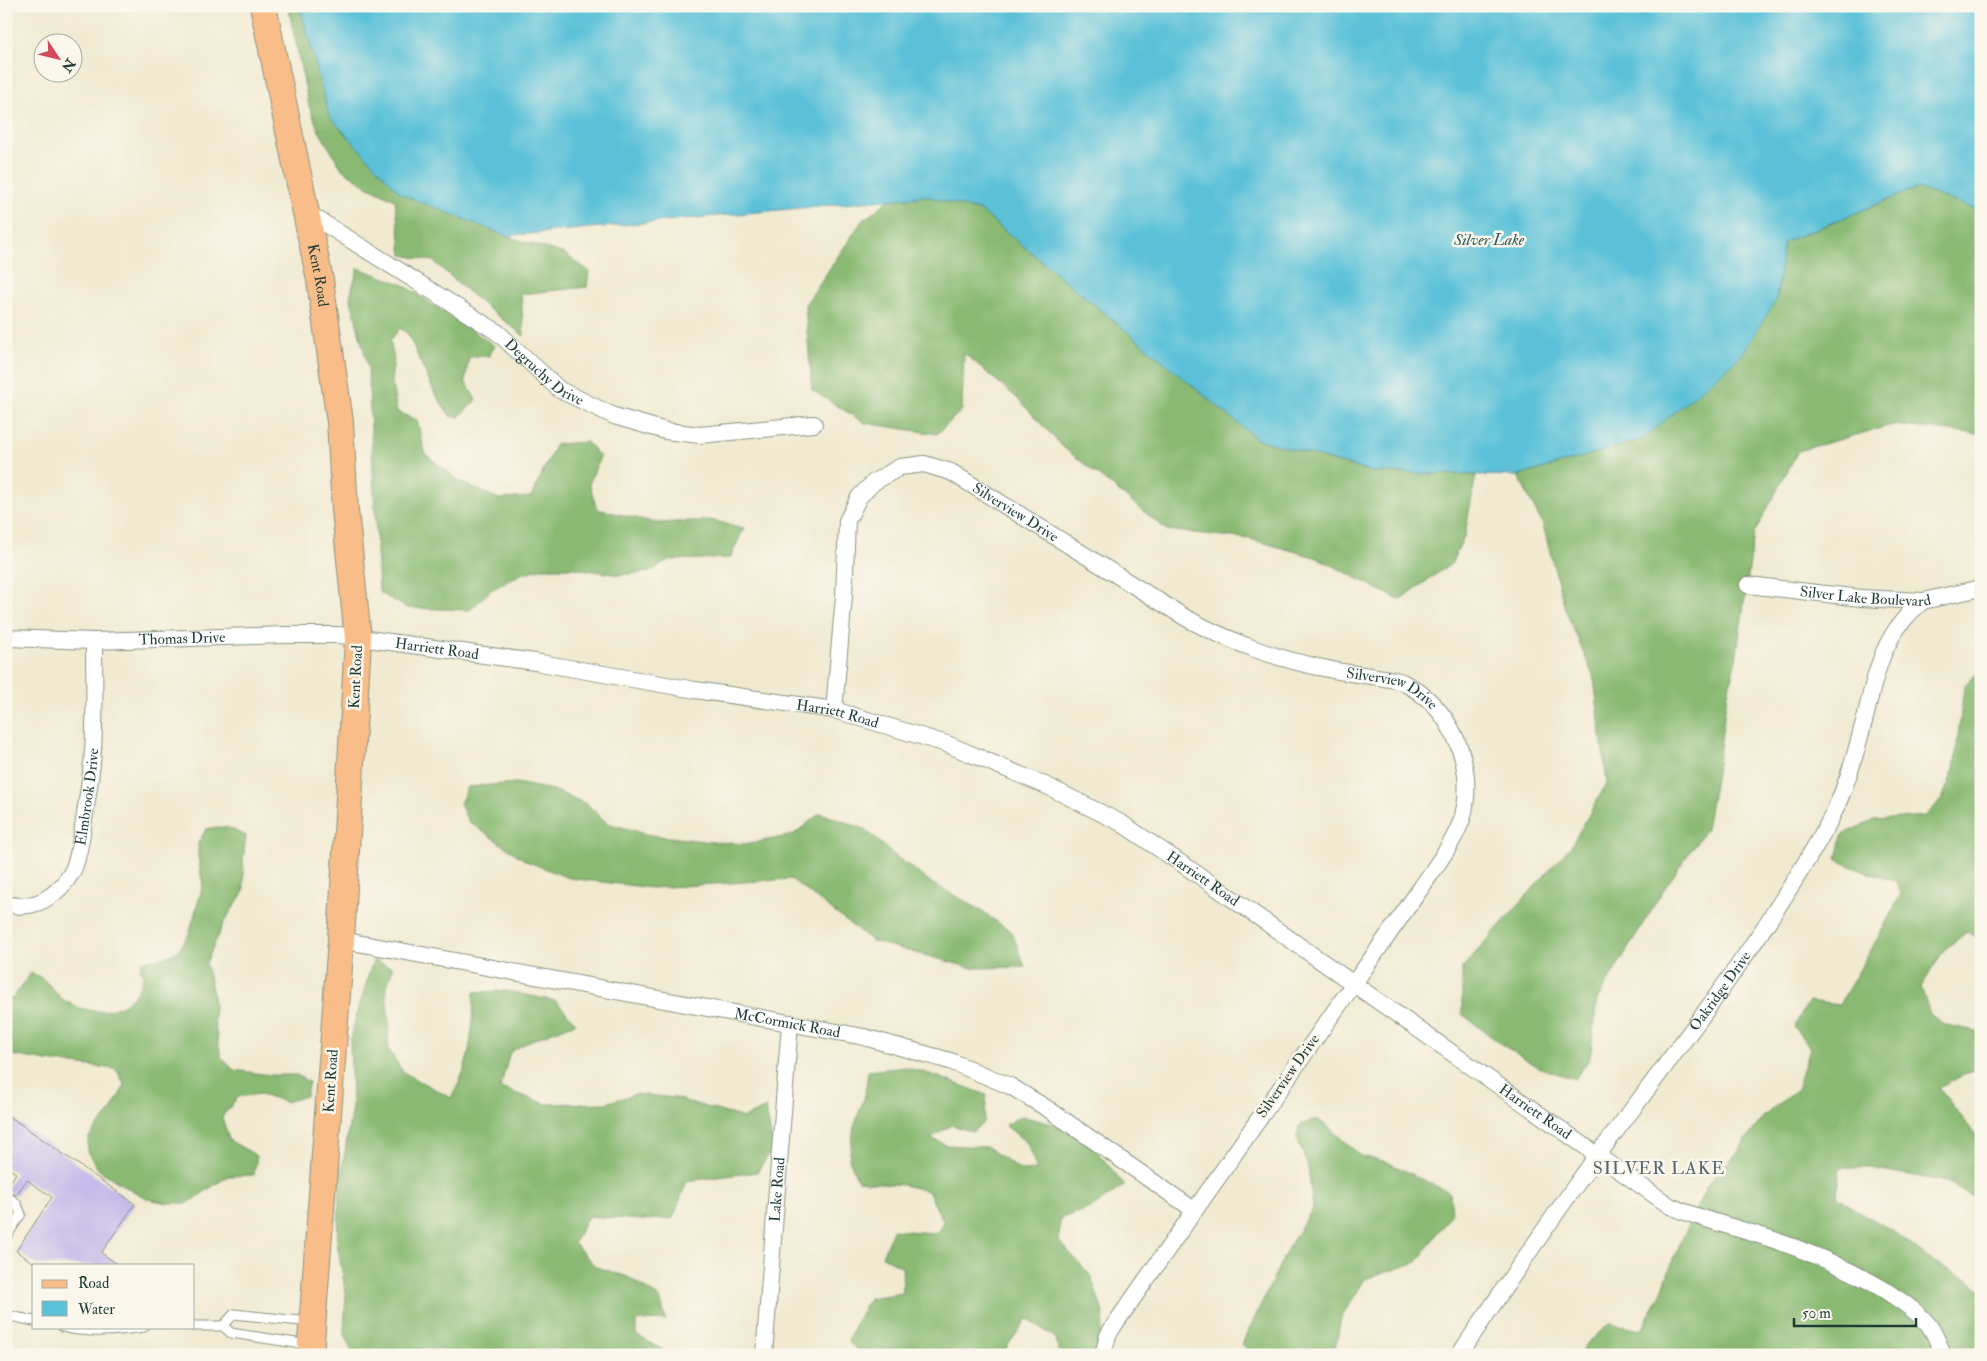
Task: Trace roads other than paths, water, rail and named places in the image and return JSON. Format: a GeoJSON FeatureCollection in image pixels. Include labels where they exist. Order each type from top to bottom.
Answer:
{"type":"FeatureCollection","features":[{"type":"Feature","properties":{"kind":"main road","name":"Kent Road"},"geometry":{"type":"LineString","coordinates":[[263,6],[320,280],[340,422],[345,510],[358,639],[341,940],[311,1341]]}},
{"type":"Feature","properties":{"kind":"street","name":"Degruchy Drive"},"geometry":{"type":"LineString","coordinates":[[306,212],[497,332],[560,390],[614,416],[666,431],[700,435],[814,424]]}},
{"type":"Feature","properties":{"kind":"street","name":"Silverview Drive"},"geometry":{"type":"LineString","coordinates":[[834,710],[844,596],[847,521],[859,497],[874,482],[900,467],[924,464],[951,472],[1186,618],[1222,637],[1296,663],[1401,682],[1431,703],[1451,727],[1464,757],[1467,787],[1463,817],[1440,860],[1114,1324],[1108,1335],[1103,1355]]}},
{"type":"Feature","properties":{"kind":"street","name":"Silver Lake Boulevard"},"geometry":{"type":"LineString","coordinates":[[1748,585],[1861,598],[1923,601],[1981,588]]}},
{"type":"Feature","properties":{"kind":"street","name":"Oakridge Drive"},"geometry":{"type":"LineString","coordinates":[[1458,1355],[1599,1154],[1704,1014],[1801,872],[1830,821],[1840,799],[1851,766],[1876,670],[1885,648],[1909,612],[1923,601]]}},
{"type":"Feature","properties":{"kind":"street","name":"Thomas Drive"},"geometry":{"type":"LineString","coordinates":[[6,638],[94,641],[339,635],[358,639]]}},
{"type":"Feature","properties":{"kind":"street","name":"Harriett Road"},"geometry":{"type":"LineString","coordinates":[[358,639],[535,662],[695,690],[834,710],[947,744],[1047,786],[1121,823],[1354,984],[1490,1081],[1599,1154],[1670,1206],[1696,1217],[1768,1238],[1820,1258],[1868,1280],[1900,1301],[1928,1324],[1936,1337],[1942,1355]]}},
{"type":"Feature","properties":{"kind":"street","name":"Elmbrook Drive"},"geometry":{"type":"LineString","coordinates":[[6,904],[14,906],[34,905],[50,898],[64,884],[74,870],[82,834],[92,762],[94,641]]}},
{"type":"Feature","properties":{"kind":"street","name":"McCormick Road"},"geometry":{"type":"LineString","coordinates":[[341,940],[790,1023],[890,1043],[950,1060],[988,1075],[1048,1108],[1194,1210]]}},
{"type":"Feature","properties":{"kind":"street","name":"Lake Road"},"geometry":{"type":"LineString","coordinates":[[764,1355],[790,1023]]}},
{"type":"Feature","properties":{"kind":"lane"},"geometry":{"type":"LineString","coordinates":[[6,1196],[16,1203],[21,1214],[6,1237]]}},
{"type":"Feature","properties":{"kind":"lane"},"geometry":{"type":"LineString","coordinates":[[224,1326],[234,1314],[311,1341]]}},
{"type":"Feature","properties":{"kind":"lane"},"geometry":{"type":"LineString","coordinates":[[6,1315],[32,1321]]}},
{"type":"Feature","properties":{"kind":"lane"},"geometry":{"type":"LineString","coordinates":[[195,1326],[224,1326],[231,1333],[311,1341]]}},
{"type":"Feature","properties":{"kind":"lane"},"geometry":{"type":"LineString","coordinates":[[66,1328],[82,1332],[117,1331],[137,1328]]}},
{"type":"Feature","properties":{"kind":"water","name":"Silver Lake"},"geometry":{"type":"Polygon","coordinates":[[[300,6],[1981,6],[1981,211],[1917,188],[1784,242],[1776,300],[1741,356],[1643,439],[1518,476],[1372,472],[1257,439],[981,211],[926,196],[506,236],[401,194],[329,116],[300,6]]]}},
{"type":"Feature","properties":{"kind":"district","name":"SILVER LAKE"},"geometry":{"type":"Point","coordinates":[1659,1168]}}]}
